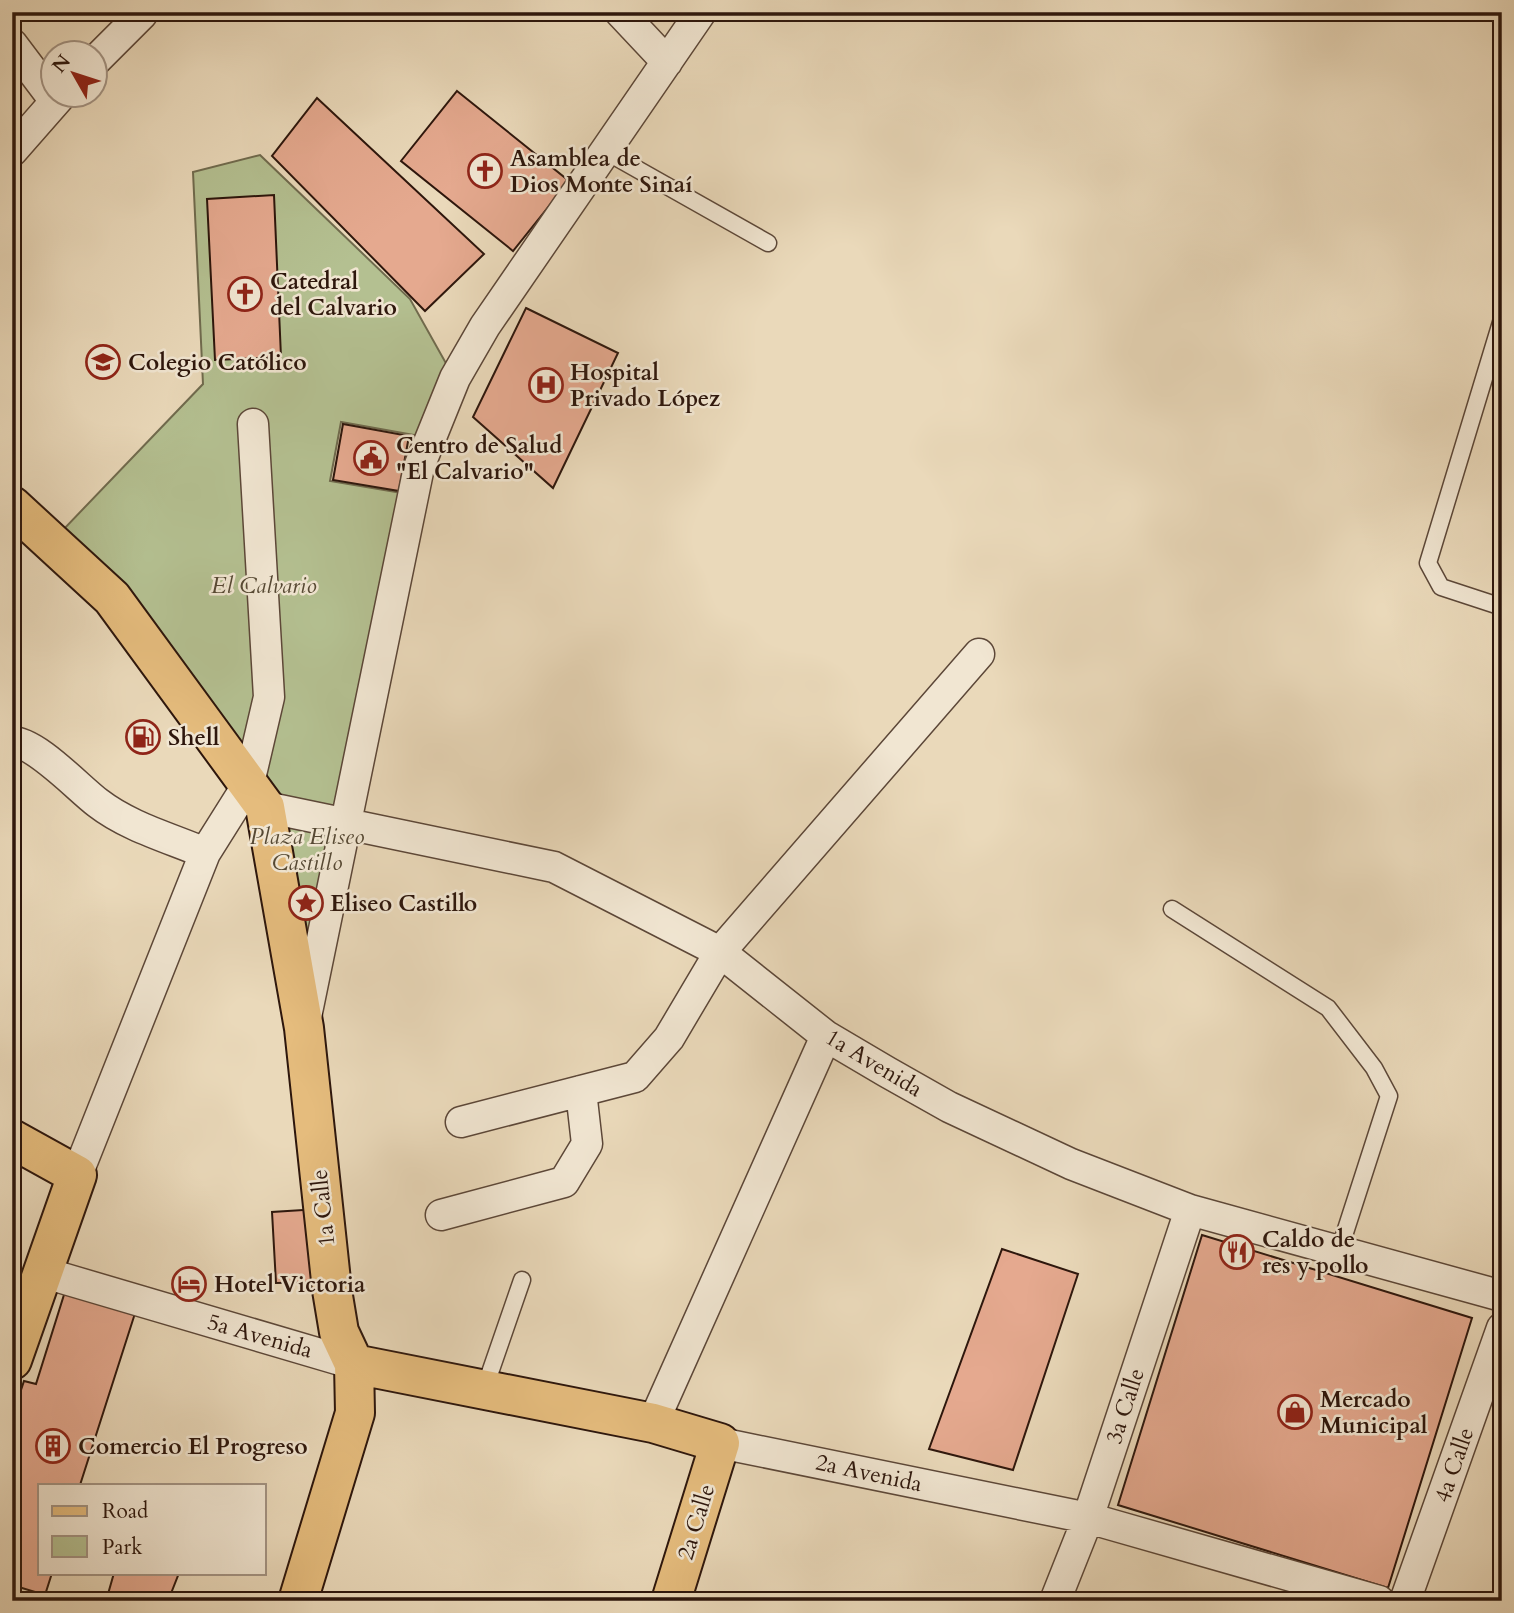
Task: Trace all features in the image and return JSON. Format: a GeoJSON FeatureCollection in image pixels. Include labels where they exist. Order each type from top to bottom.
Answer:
{"type":"FeatureCollection","features":[{"type":"Feature","properties":{"kind":"main road"},"geometry":{"type":"LineString","coordinates":[[12,506],[112,598],[257,795]]}},
{"type":"Feature","properties":{"kind":"main road","name":"1a Calle"},"geometry":{"type":"LineString","coordinates":[[257,795],[304,1028],[332,1290],[339,1332],[354,1364],[355,1413],[298,1601]]}},
{"type":"Feature","properties":{"kind":"main road"},"geometry":{"type":"LineString","coordinates":[[12,1139],[77,1175],[45,1273],[12,1360]]}},
{"type":"Feature","properties":{"kind":"main road","name":"2a Avenida"},"geometry":{"type":"LineString","coordinates":[[354,1364],[653,1423],[720,1443]]}},
{"type":"Feature","properties":{"kind":"main road","name":"2a Calle"},"geometry":{"type":"LineString","coordinates":[[671,1601],[720,1443]]}},
{"type":"Feature","properties":{"kind":"street"},"geometry":{"type":"LineString","coordinates":[[620,12],[667,62]]}},
{"type":"Feature","properties":{"kind":"street"},"geometry":{"type":"LineString","coordinates":[[304,1028],[419,467],[455,378],[485,326],[701,12]]}},
{"type":"Feature","properties":{"kind":"street"},"geometry":{"type":"LineString","coordinates":[[108,48],[142,14]]}},
{"type":"Feature","properties":{"kind":"street"},"geometry":{"type":"LineString","coordinates":[[12,44],[38,74]]}},
{"type":"Feature","properties":{"kind":"street"},"geometry":{"type":"LineString","coordinates":[[12,151],[50,108]]}},
{"type":"Feature","properties":{"kind":"street"},"geometry":{"type":"LineString","coordinates":[[77,1175],[205,853],[257,795],[269,697],[253,424]]}},
{"type":"Feature","properties":{"kind":"street"},"geometry":{"type":"LineString","coordinates":[[461,1122],[635,1077],[669,1038],[720,952],[979,654]]}},
{"type":"Feature","properties":{"kind":"street"},"geometry":{"type":"LineString","coordinates":[[12,742],[31,749],[100,804],[134,824],[205,853]]}},
{"type":"Feature","properties":{"kind":"street","name":"1a Avenida"},"geometry":{"type":"LineString","coordinates":[[257,795],[345,824],[554,867],[720,952],[826,1036],[949,1107],[1002,1133],[1083,1169],[1190,1210],[1502,1296]]}},
{"type":"Feature","properties":{"kind":"street"},"geometry":{"type":"LineString","coordinates":[[653,1423],[826,1036]]}},
{"type":"Feature","properties":{"kind":"street"},"geometry":{"type":"LineString","coordinates":[[441,1215],[564,1182],[587,1144],[581,1091]]}},
{"type":"Feature","properties":{"kind":"street","name":"3a Calle"},"geometry":{"type":"LineString","coordinates":[[1055,1601],[1088,1518],[1190,1210]]}},
{"type":"Feature","properties":{"kind":"street","name":"5a Avenida"},"geometry":{"type":"LineString","coordinates":[[45,1273],[354,1364]]}},
{"type":"Feature","properties":{"kind":"street","name":"4a Calle"},"geometry":{"type":"LineString","coordinates":[[1405,1601],[1502,1328]]}},
{"type":"Feature","properties":{"kind":"street","name":"2a Avenida"},"geometry":{"type":"LineString","coordinates":[[720,1443],[1088,1518],[1379,1601]]}},
{"type":"Feature","properties":{"kind":"lane"},"geometry":{"type":"LineString","coordinates":[[605,151],[768,243]]}},
{"type":"Feature","properties":{"kind":"lane"},"geometry":{"type":"LineString","coordinates":[[1502,319],[1428,563],[1441,587],[1502,607]]}},
{"type":"Feature","properties":{"kind":"lane"},"geometry":{"type":"LineString","coordinates":[[1172,909],[1328,1008],[1374,1068],[1389,1096],[1339,1251]]}},
{"type":"Feature","properties":{"kind":"lane"},"geometry":{"type":"LineString","coordinates":[[484,1390],[522,1280]]}},
{"type":"Feature","properties":{"kind":"green space","name":"El Calvario"},"geometry":{"type":"Polygon","coordinates":[[[260,155],[410,299],[452,374],[425,437],[341,422],[330,481],[408,494],[344,823],[267,806],[61,532],[203,384],[193,172],[260,155]]]}},
{"type":"Feature","properties":{"kind":"green space","name":"Plaza Eliseo Castillo"},"geometry":{"type":"Polygon","coordinates":[[[274,810],[344,824],[304,1022],[274,810]]]}},
{"type":"Feature","properties":{"kind":"building","name":"Asamblea de Dios Monte Sinaí"},"geometry":{"type":"Polygon","coordinates":[[[457,91],[569,181],[513,251],[401,161],[457,91]]]}},
{"type":"Feature","properties":{"kind":"building"},"geometry":{"type":"Polygon","coordinates":[[[317,98],[484,254],[425,311],[272,156],[317,98]]]}},
{"type":"Feature","properties":{"kind":"building","name":"Catedral del Calvario"},"geometry":{"type":"Polygon","coordinates":[[[274,195],[281,357],[215,360],[207,199],[274,195]]]}},
{"type":"Feature","properties":{"kind":"building","name":"Hospital Privado López"},"geometry":{"type":"Polygon","coordinates":[[[526,308],[618,353],[553,488],[473,417],[526,308]]]}},
{"type":"Feature","properties":{"kind":"building","name":"Centro de Salud \"El Calvario\""},"geometry":{"type":"Polygon","coordinates":[[[343,424],[409,436],[399,491],[333,480],[343,424]]]}},
{"type":"Feature","properties":{"kind":"building"},"geometry":{"type":"Polygon","coordinates":[[[319,1209],[321,1282],[276,1283],[272,1212],[319,1209]]]}},
{"type":"Feature","properties":{"kind":"building","name":"Mercado Municipal"},"geometry":{"type":"Polygon","coordinates":[[[1202,1235],[1472,1318],[1388,1588],[1118,1505],[1202,1235]]]}},
{"type":"Feature","properties":{"kind":"building"},"geometry":{"type":"Polygon","coordinates":[[[1002,1249],[1078,1274],[1013,1470],[929,1449],[1002,1249]]]}},
{"type":"Feature","properties":{"kind":"building","name":"Comercio El Progreso"},"geometry":{"type":"Polygon","coordinates":[[[68,1282],[138,1304],[80,1484],[38,1484],[38,1574],[52,1574],[45,1595],[12,1585],[12,1499],[19,1477],[12,1475],[12,1417],[24,1381],[36,1384],[68,1282]]]}},
{"type":"Feature","properties":{"kind":"building"},"geometry":{"type":"Polygon","coordinates":[[[114,1574],[179,1574],[168,1601],[106,1601],[114,1574]]]}},
{"type":"Feature","properties":{"kind":"place","name":"Asamblea de Dios Monte Sinaí"},"geometry":{"type":"Point","coordinates":[485,171]}},
{"type":"Feature","properties":{"kind":"place","name":"Catedral del Calvario"},"geometry":{"type":"Point","coordinates":[245,294]}},
{"type":"Feature","properties":{"kind":"place","name":"Colegio Católico"},"geometry":{"type":"Point","coordinates":[103,362]}},
{"type":"Feature","properties":{"kind":"place","name":"Hospital Privado López"},"geometry":{"type":"Point","coordinates":[546,385]}},
{"type":"Feature","properties":{"kind":"place","name":"Centro de Salud \"El Calvario\""},"geometry":{"type":"Point","coordinates":[371,458]}},
{"type":"Feature","properties":{"kind":"place","name":"Shell"},"geometry":{"type":"Point","coordinates":[143,737]}},
{"type":"Feature","properties":{"kind":"place","name":"Eliseo Castillo"},"geometry":{"type":"Point","coordinates":[306,903]}},
{"type":"Feature","properties":{"kind":"place","name":"Caldo de res y pollo"},"geometry":{"type":"Point","coordinates":[1237,1252]}},
{"type":"Feature","properties":{"kind":"place","name":"Hotel Victoria"},"geometry":{"type":"Point","coordinates":[189,1284]}},
{"type":"Feature","properties":{"kind":"place","name":"Mercado Municipal"},"geometry":{"type":"Point","coordinates":[1295,1412]}},
{"type":"Feature","properties":{"kind":"place","name":"Comercio El Progreso"},"geometry":{"type":"Point","coordinates":[53,1446]}}]}
